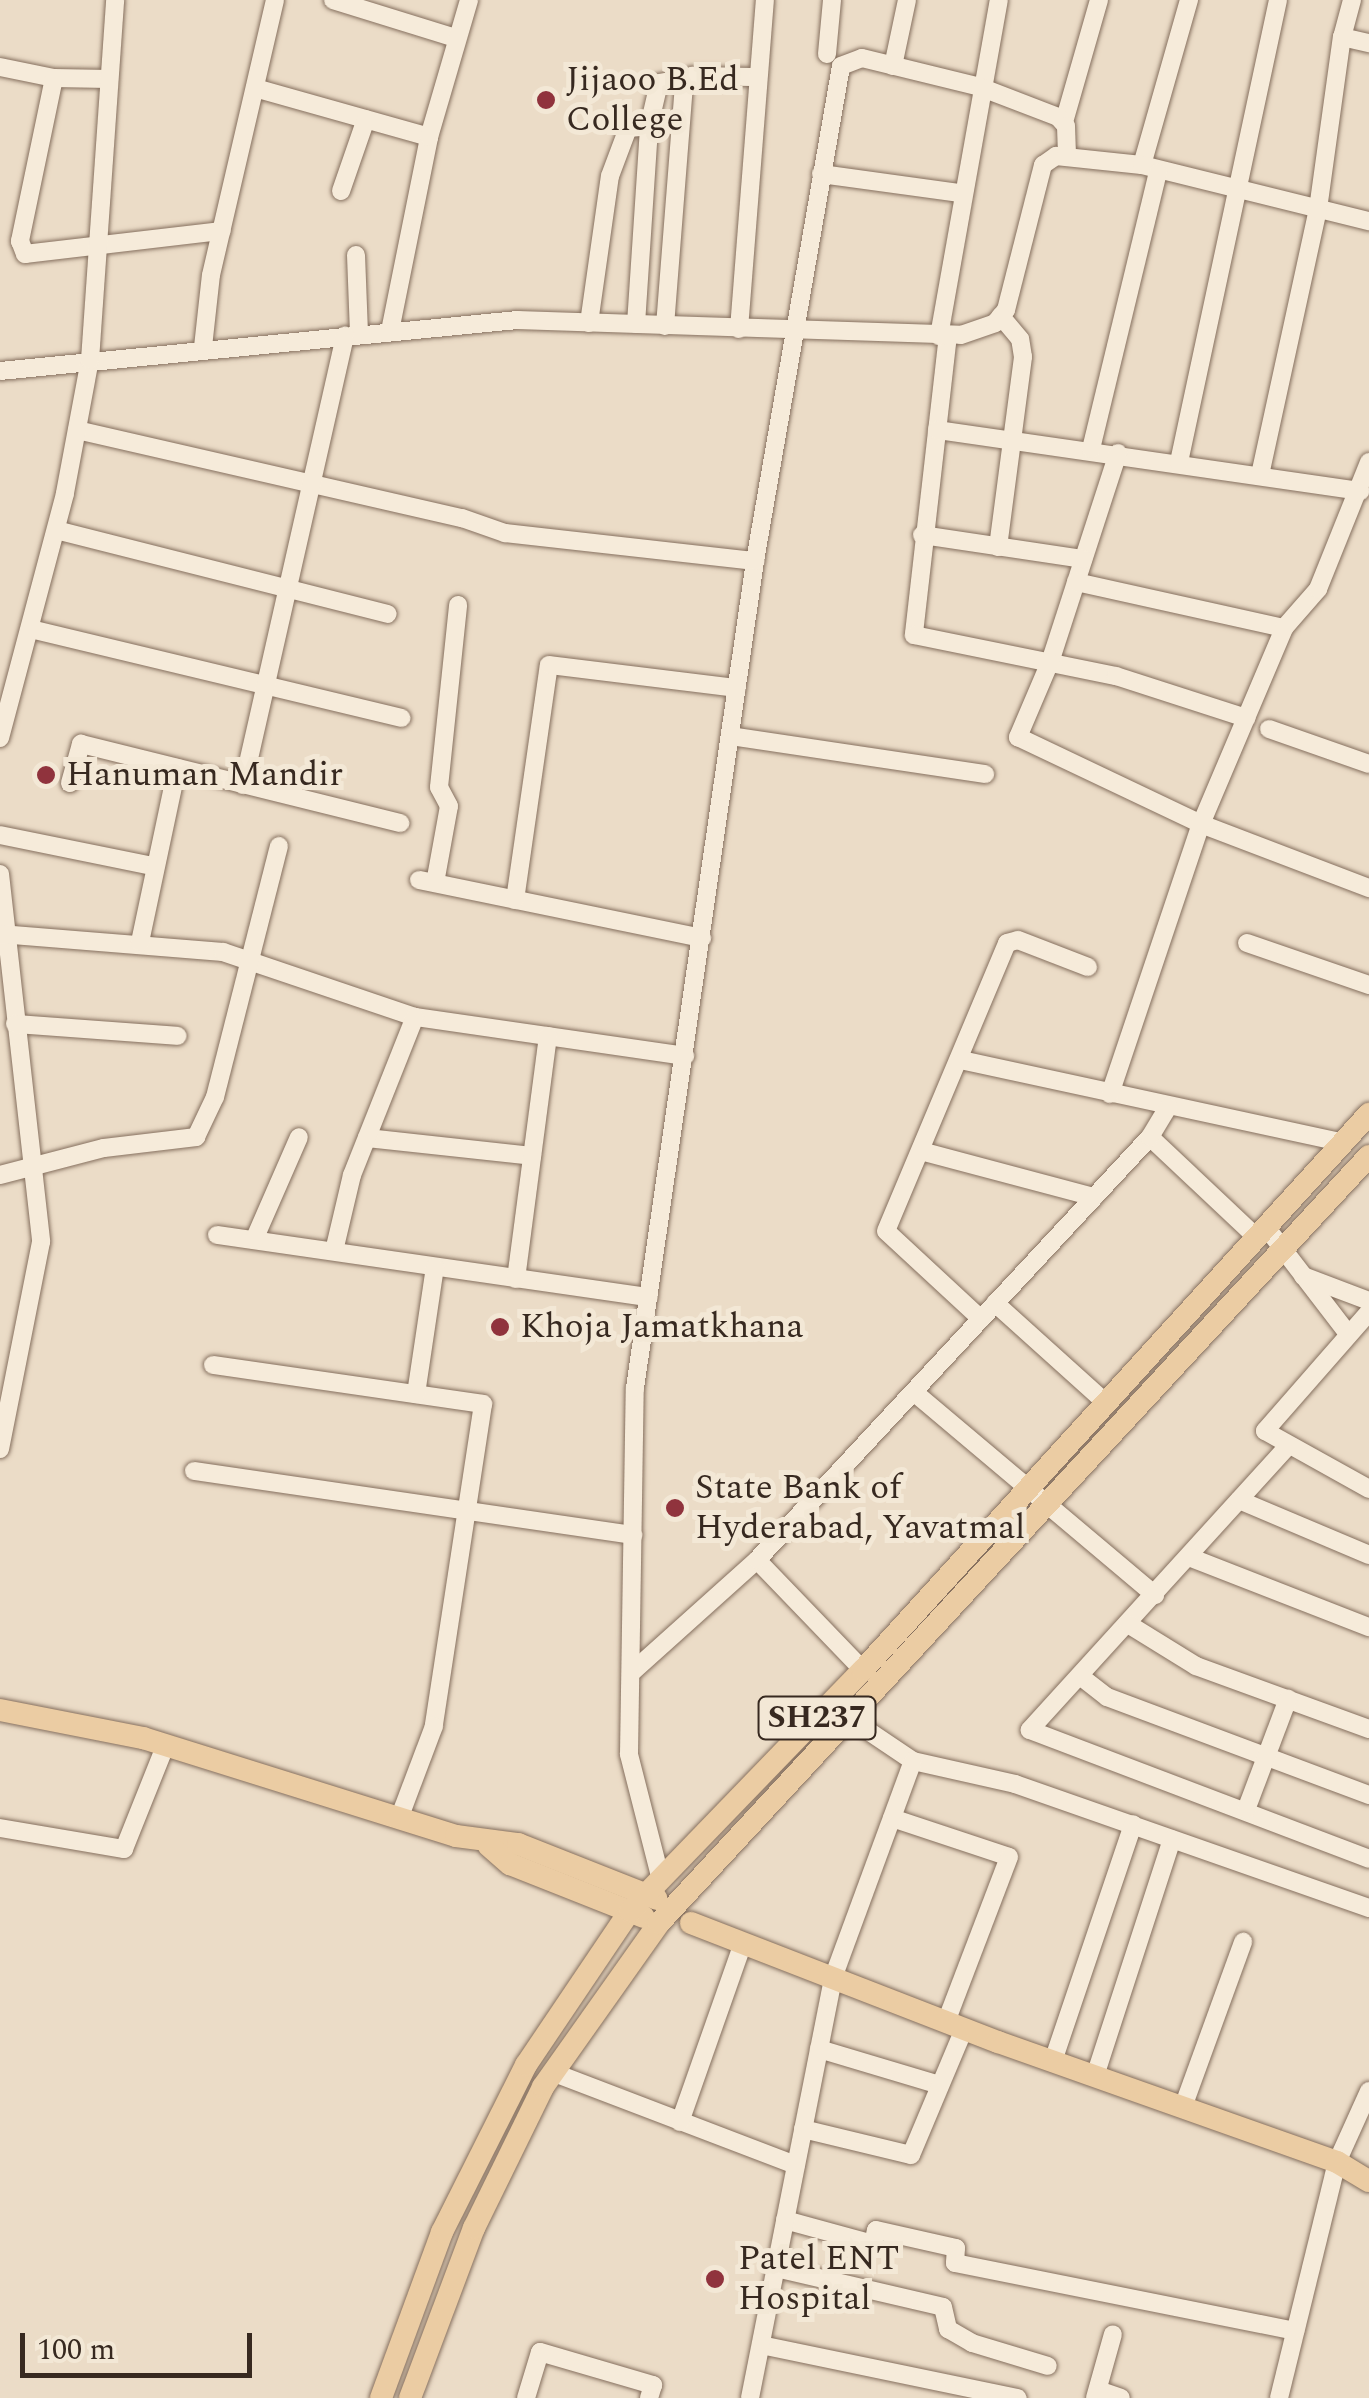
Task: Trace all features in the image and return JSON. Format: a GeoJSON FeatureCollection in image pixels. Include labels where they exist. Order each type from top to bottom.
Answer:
{"type":"FeatureCollection","features":[{"type":"Feature","properties":{"kind":"main road","name":"SH237"},"geometry":{"type":"LineString","coordinates":[[381,2398],[442,2232],[526,2065],[645,1894],[863,1670],[1369,1114]]}},
{"type":"Feature","properties":{"kind":"main road","name":"SH237"},"geometry":{"type":"LineString","coordinates":[[410,2398],[474,2228],[552,2072],[666,1914],[852,1720],[1048,1503],[1290,1265],[1366,1166]]}},
{"type":"Feature","properties":{"kind":"main road"},"geometry":{"type":"LineString","coordinates":[[0,1710],[166,1744],[490,1846],[510,1864],[645,1894],[666,1914]]}},
{"type":"Feature","properties":{"kind":"main road"},"geometry":{"type":"LineString","coordinates":[[690,1923],[1053,2062],[1337,2162],[1369,2181]]}},
{"type":"Feature","properties":{"kind":"street"},"geometry":{"type":"LineString","coordinates":[[0,738],[56,530],[90,360],[115,0]]}},
{"type":"Feature","properties":{"kind":"street"},"geometry":{"type":"LineString","coordinates":[[202,348],[222,230],[276,0]]}},
{"type":"Feature","properties":{"kind":"street"},"geometry":{"type":"LineString","coordinates":[[333,0],[456,38]]}},
{"type":"Feature","properties":{"kind":"street"},"geometry":{"type":"LineString","coordinates":[[390,331],[429,137],[469,0]]}},
{"type":"Feature","properties":{"kind":"street"},"geometry":{"type":"LineString","coordinates":[[739,329],[764,0]]}},
{"type":"Feature","properties":{"kind":"street"},"geometry":{"type":"LineString","coordinates":[[827,54],[832,0]]}},
{"type":"Feature","properties":{"kind":"street"},"geometry":{"type":"LineString","coordinates":[[892,66],[907,0]]}},
{"type":"Feature","properties":{"kind":"street"},"geometry":{"type":"LineString","coordinates":[[998,0],[960,192],[914,635],[1050,662],[1246,718]]}},
{"type":"Feature","properties":{"kind":"street"},"geometry":{"type":"LineString","coordinates":[[1066,155],[1064,122],[1100,0]]}},
{"type":"Feature","properties":{"kind":"street"},"geometry":{"type":"LineString","coordinates":[[1179,462],[1278,0]]}},
{"type":"Feature","properties":{"kind":"street"},"geometry":{"type":"LineString","coordinates":[[1260,476],[1318,209],[1342,37],[1352,0]]}},
{"type":"Feature","properties":{"kind":"street"},"geometry":{"type":"LineString","coordinates":[[1091,449],[1185,3]]}},
{"type":"Feature","properties":{"kind":"street"},"geometry":{"type":"LineString","coordinates":[[1342,37],[1369,43]]}},
{"type":"Feature","properties":{"kind":"street"},"geometry":{"type":"LineString","coordinates":[[645,1894],[629,1754],[635,1388],[755,561],[841,66],[862,58],[980,88],[1064,122]]}},
{"type":"Feature","properties":{"kind":"street"},"geometry":{"type":"LineString","coordinates":[[0,67],[54,78],[109,79]]}},
{"type":"Feature","properties":{"kind":"street"},"geometry":{"type":"LineString","coordinates":[[636,324],[648,126],[659,83],[687,78],[756,77]]}},
{"type":"Feature","properties":{"kind":"street"},"geometry":{"type":"LineString","coordinates":[[54,78],[21,250],[33,257],[222,230]]}},
{"type":"Feature","properties":{"kind":"street"},"geometry":{"type":"LineString","coordinates":[[665,326],[687,78]]}},
{"type":"Feature","properties":{"kind":"street"},"geometry":{"type":"LineString","coordinates":[[255,88],[429,137]]}},
{"type":"Feature","properties":{"kind":"street"},"geometry":{"type":"LineString","coordinates":[[340,191],[366,119]]}},
{"type":"Feature","properties":{"kind":"street"},"geometry":{"type":"LineString","coordinates":[[589,323],[610,176],[628,128],[648,126]]}},
{"type":"Feature","properties":{"kind":"street"},"geometry":{"type":"LineString","coordinates":[[0,372],[202,348],[517,320],[943,335],[977,331],[1001,316],[1043,166],[1066,155],[1150,169],[1369,221]]}},
{"type":"Feature","properties":{"kind":"street"},"geometry":{"type":"LineString","coordinates":[[821,174],[960,192]]}},
{"type":"Feature","properties":{"kind":"street"},"geometry":{"type":"LineString","coordinates":[[242,784],[310,487],[352,334],[356,255]]}},
{"type":"Feature","properties":{"kind":"street"},"geometry":{"type":"LineString","coordinates":[[998,547],[1015,441],[1022,348],[1001,316]]}},
{"type":"Feature","properties":{"kind":"street"},"geometry":{"type":"LineString","coordinates":[[77,430],[310,487],[462,518],[504,533],[755,561]]}},
{"type":"Feature","properties":{"kind":"street"},"geometry":{"type":"LineString","coordinates":[[937,430],[1091,449],[1361,491]]}},
{"type":"Feature","properties":{"kind":"street"},"geometry":{"type":"LineString","coordinates":[[1118,453],[1020,741],[1202,824],[1369,888]]}},
{"type":"Feature","properties":{"kind":"street"},"geometry":{"type":"LineString","coordinates":[[1110,1094],[1202,824],[1284,628],[1318,589],[1361,491],[1369,462]]}},
{"type":"Feature","properties":{"kind":"street"},"geometry":{"type":"LineString","coordinates":[[56,530],[388,614]]}},
{"type":"Feature","properties":{"kind":"street"},"geometry":{"type":"LineString","coordinates":[[922,534],[1084,560]]}},
{"type":"Feature","properties":{"kind":"street"},"geometry":{"type":"LineString","coordinates":[[1076,582],[1284,628]]}},
{"type":"Feature","properties":{"kind":"street"},"geometry":{"type":"LineString","coordinates":[[458,605],[439,788],[449,806],[427,882],[702,938]]}},
{"type":"Feature","properties":{"kind":"street"},"geometry":{"type":"LineString","coordinates":[[32,629],[402,718]]}},
{"type":"Feature","properties":{"kind":"street"},"geometry":{"type":"LineString","coordinates":[[515,900],[550,665],[737,688]]}},
{"type":"Feature","properties":{"kind":"street"},"geometry":{"type":"LineString","coordinates":[[1269,729],[1369,764]]}},
{"type":"Feature","properties":{"kind":"street"},"geometry":{"type":"LineString","coordinates":[[730,736],[985,774]]}},
{"type":"Feature","properties":{"kind":"street"},"geometry":{"type":"LineString","coordinates":[[70,782],[82,744],[400,823]]}},
{"type":"Feature","properties":{"kind":"street"},"geometry":{"type":"LineString","coordinates":[[140,942],[176,768]]}},
{"type":"Feature","properties":{"kind":"street"},"geometry":{"type":"LineString","coordinates":[[0,835],[153,866]]}},
{"type":"Feature","properties":{"kind":"street"},"geometry":{"type":"LineString","coordinates":[[0,1175],[32,1171],[104,1148],[196,1138],[215,1097],[279,846]]}},
{"type":"Feature","properties":{"kind":"street"},"geometry":{"type":"LineString","coordinates":[[0,874],[42,1242],[0,1449]]}},
{"type":"Feature","properties":{"kind":"street"},"geometry":{"type":"LineString","coordinates":[[4,934],[140,942],[248,960],[415,1017],[685,1056]]}},
{"type":"Feature","properties":{"kind":"street"},"geometry":{"type":"LineString","coordinates":[[981,1319],[886,1231],[1008,942],[1018,940],[1088,966]]}},
{"type":"Feature","properties":{"kind":"street"},"geometry":{"type":"LineString","coordinates":[[1247,943],[1369,985]]}},
{"type":"Feature","properties":{"kind":"street"},"geometry":{"type":"LineString","coordinates":[[334,1252],[367,1138],[415,1017]]}},
{"type":"Feature","properties":{"kind":"street"},"geometry":{"type":"LineString","coordinates":[[16,1024],[178,1036]]}},
{"type":"Feature","properties":{"kind":"street"},"geometry":{"type":"LineString","coordinates":[[516,1279],[548,1036]]}},
{"type":"Feature","properties":{"kind":"street"},"geometry":{"type":"LineString","coordinates":[[961,1060],[1344,1143]]}},
{"type":"Feature","properties":{"kind":"street"},"geometry":{"type":"LineString","coordinates":[[630,1672],[757,1560],[1150,1137],[1168,1107]]}},
{"type":"Feature","properties":{"kind":"street"},"geometry":{"type":"LineString","coordinates":[[254,1240],[298,1137]]}},
{"type":"Feature","properties":{"kind":"street"},"geometry":{"type":"LineString","coordinates":[[1150,1137],[1261,1232],[1348,1334]]}},
{"type":"Feature","properties":{"kind":"street"},"geometry":{"type":"LineString","coordinates":[[367,1138],[532,1156]]}},
{"type":"Feature","properties":{"kind":"street"},"geometry":{"type":"LineString","coordinates":[[921,1151],[1094,1197]]}},
{"type":"Feature","properties":{"kind":"street"},"geometry":{"type":"LineString","coordinates":[[217,1235],[648,1298]]}},
{"type":"Feature","properties":{"kind":"street"},"geometry":{"type":"LineString","coordinates":[[1290,1265],[1369,1301]]}},
{"type":"Feature","properties":{"kind":"street"},"geometry":{"type":"LineString","coordinates":[[416,1394],[435,1267]]}},
{"type":"Feature","properties":{"kind":"street"},"geometry":{"type":"LineString","coordinates":[[995,1304],[1104,1401]]}},
{"type":"Feature","properties":{"kind":"street"},"geometry":{"type":"LineString","coordinates":[[1369,1312],[1265,1431],[1369,1489]]}},
{"type":"Feature","properties":{"kind":"street"},"geometry":{"type":"LineString","coordinates":[[213,1365],[483,1404],[434,1726],[400,1816]]}},
{"type":"Feature","properties":{"kind":"street"},"geometry":{"type":"LineString","coordinates":[[915,1393],[1155,1595]]}},
{"type":"Feature","properties":{"kind":"street"},"geometry":{"type":"LineString","coordinates":[[1288,1446],[1030,1730],[1369,1859]]}},
{"type":"Feature","properties":{"kind":"street"},"geometry":{"type":"LineString","coordinates":[[194,1471],[633,1535]]}},
{"type":"Feature","properties":{"kind":"street"},"geometry":{"type":"LineString","coordinates":[[1240,1500],[1369,1555]]}},
{"type":"Feature","properties":{"kind":"street"},"geometry":{"type":"LineString","coordinates":[[1189,1557],[1369,1628]]}},
{"type":"Feature","properties":{"kind":"street"},"geometry":{"type":"LineString","coordinates":[[757,1560],[863,1670]]}},
{"type":"Feature","properties":{"kind":"street"},"geometry":{"type":"LineString","coordinates":[[1128,1624],[1196,1666],[1369,1729]]}},
{"type":"Feature","properties":{"kind":"street"},"geometry":{"type":"LineString","coordinates":[[1080,1676],[1107,1697],[1369,1795]]}},
{"type":"Feature","properties":{"kind":"street"},"geometry":{"type":"LineString","coordinates":[[1246,1810],[1288,1700]]}},
{"type":"Feature","properties":{"kind":"street"},"geometry":{"type":"LineString","coordinates":[[852,1720],[913,1761],[957,1767],[1133,1824],[1369,1908]]}},
{"type":"Feature","properties":{"kind":"street"},"geometry":{"type":"LineString","coordinates":[[0,1828],[124,1849],[166,1744]]}},
{"type":"Feature","properties":{"kind":"street"},"geometry":{"type":"LineString","coordinates":[[750,2398],[833,1978],[913,1761]]}},
{"type":"Feature","properties":{"kind":"street"},"geometry":{"type":"LineString","coordinates":[[804,2130],[911,2155],[940,2085],[1008,1857],[892,1818]]}},
{"type":"Feature","properties":{"kind":"street"},"geometry":{"type":"LineString","coordinates":[[1053,2062],[1133,1824]]}},
{"type":"Feature","properties":{"kind":"street"},"geometry":{"type":"LineString","coordinates":[[1096,2076],[1172,1838]]}},
{"type":"Feature","properties":{"kind":"street"},"geometry":{"type":"LineString","coordinates":[[666,1914],[690,1923]]}},
{"type":"Feature","properties":{"kind":"street"},"geometry":{"type":"LineString","coordinates":[[1183,2108],[1243,1942]]}},
{"type":"Feature","properties":{"kind":"street"},"geometry":{"type":"LineString","coordinates":[[680,2122],[743,1943]]}},
{"type":"Feature","properties":{"kind":"street"},"geometry":{"type":"LineString","coordinates":[[819,2049],[940,2085]]}},
{"type":"Feature","properties":{"kind":"street"},"geometry":{"type":"LineString","coordinates":[[552,2072],[796,2165]]}},
{"type":"Feature","properties":{"kind":"street"},"geometry":{"type":"LineString","coordinates":[[1279,2398],[1337,2162],[1369,2091]]}},
{"type":"Feature","properties":{"kind":"street"},"geometry":{"type":"LineString","coordinates":[[785,2220],[873,2244],[876,2230],[956,2248],[955,2263],[1296,2331]]}},
{"type":"Feature","properties":{"kind":"street"},"geometry":{"type":"LineString","coordinates":[[776,2268],[943,2307],[948,2329],[972,2343],[1048,2366]]}},
{"type":"Feature","properties":{"kind":"street"},"geometry":{"type":"LineString","coordinates":[[1113,2334],[1097,2394],[1121,2398]]}},
{"type":"Feature","properties":{"kind":"street"},"geometry":{"type":"LineString","coordinates":[[761,2345],[1018,2398]]}},
{"type":"Feature","properties":{"kind":"street"},"geometry":{"type":"LineString","coordinates":[[526,2398],[540,2352],[653,2384],[649,2398]]}},
{"type":"Feature","properties":{"kind":"place","name":"Jijaoo B.Ed College"},"geometry":{"type":"Point","coordinates":[546,100]}},
{"type":"Feature","properties":{"kind":"place","name":"Hanuman Mandir"},"geometry":{"type":"Point","coordinates":[46,775]}},
{"type":"Feature","properties":{"kind":"place","name":"Khoja Jamatkhana"},"geometry":{"type":"Point","coordinates":[500,1327]}},
{"type":"Feature","properties":{"kind":"place","name":"State Bank of Hyderabad, Yavatmal"},"geometry":{"type":"Point","coordinates":[675,1508]}},
{"type":"Feature","properties":{"kind":"place","name":"Patel ENT Hospital"},"geometry":{"type":"Point","coordinates":[715,2279]}}]}
